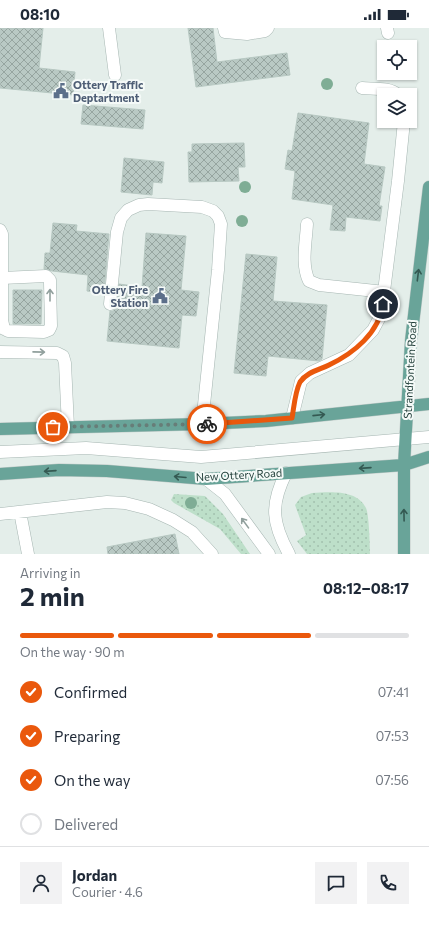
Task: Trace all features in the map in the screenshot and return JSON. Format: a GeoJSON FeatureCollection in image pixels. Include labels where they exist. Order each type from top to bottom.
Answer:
{"type":"FeatureCollection","features":[{"type":"Feature","properties":{"kind":"main road","name":"Strandfontein Road"},"geometry":{"type":"LineString","coordinates":[[404,554],[404,465],[413,314],[429,187]]}},
{"type":"Feature","properties":{"kind":"main road"},"geometry":{"type":"LineString","coordinates":[[0,428],[202,424],[292,418],[429,404]]}},
{"type":"Feature","properties":{"kind":"main road","name":"New Ottery Road"},"geometry":{"type":"LineString","coordinates":[[0,474],[59,470],[107,471],[206,479],[404,465],[429,457]]}},
{"type":"Feature","properties":{"kind":"street"},"geometry":{"type":"LineString","coordinates":[[109,28],[115,75]]}},
{"type":"Feature","properties":{"kind":"street"},"geometry":{"type":"LineString","coordinates":[[224,28],[225,32],[235,34],[265,31],[268,28]]}},
{"type":"Feature","properties":{"kind":"street"},"geometry":{"type":"LineString","coordinates":[[362,88],[377,89]]}},
{"type":"Feature","properties":{"kind":"street"},"geometry":{"type":"LineString","coordinates":[[292,418],[301,381],[310,373],[349,355],[373,330],[382,315],[403,128]]}},
{"type":"Feature","properties":{"kind":"street"},"geometry":{"type":"LineString","coordinates":[[110,304],[117,232],[121,218],[128,210],[138,205],[148,204],[202,207],[213,211],[218,216],[221,224],[218,270],[202,424]]}},
{"type":"Feature","properties":{"kind":"street"},"geometry":{"type":"LineString","coordinates":[[307,224],[304,262],[309,281],[319,285],[385,292]]}},
{"type":"Feature","properties":{"kind":"street"},"geometry":{"type":"LineString","coordinates":[[0,230],[2,234],[2,278],[2,330],[44,332],[49,330],[51,326],[50,280],[46,276],[2,278]]}},
{"type":"Feature","properties":{"kind":"street"},"geometry":{"type":"LineString","coordinates":[[0,352],[57,353],[63,356],[65,363],[68,426]]}},
{"type":"Feature","properties":{"kind":"street"},"geometry":{"type":"LineString","coordinates":[[0,452],[86,448],[201,457],[429,437]]}},
{"type":"Feature","properties":{"kind":"street"},"geometry":{"type":"LineString","coordinates":[[286,473],[278,490],[274,507],[280,537],[289,554]]}},
{"type":"Feature","properties":{"kind":"street"},"geometry":{"type":"LineString","coordinates":[[206,479],[225,494],[269,554]]}},
{"type":"Feature","properties":{"kind":"street"},"geometry":{"type":"LineString","coordinates":[[0,514],[107,502],[126,503],[149,509],[173,520],[192,532],[212,554]]}},
{"type":"Feature","properties":{"kind":"street"},"geometry":{"type":"LineString","coordinates":[[20,512],[28,554]]}},
{"type":"Feature","properties":{"kind":"green space"},"geometry":{"type":"Polygon","coordinates":[[[312,493],[342,493],[362,502],[366,508],[368,516],[370,554],[307,554],[297,541],[306,535],[295,505],[301,497],[312,493]]]}},
{"type":"Feature","properties":{"kind":"green space"},"geometry":{"type":"Polygon","coordinates":[[[174,494],[205,496],[223,514],[250,554],[241,554],[220,529],[174,503],[171,500],[174,494]]]}},
{"type":"Feature","properties":{"kind":"building"},"geometry":{"type":"Polygon","coordinates":[[[0,28],[43,28],[39,68],[75,72],[73,95],[0,88],[0,28]]]}},
{"type":"Feature","properties":{"kind":"building"},"geometry":{"type":"Polygon","coordinates":[[[188,28],[213,28],[217,62],[287,53],[290,75],[196,87],[188,28]]]}},
{"type":"Feature","properties":{"kind":"building"},"geometry":{"type":"Polygon","coordinates":[[[83,105],[145,110],[143,129],[81,124],[83,105]]]}},
{"type":"Feature","properties":{"kind":"building"},"geometry":{"type":"Polygon","coordinates":[[[298,113],[369,123],[364,164],[385,167],[379,206],[382,206],[380,221],[346,217],[345,231],[330,230],[333,205],[292,199],[295,171],[285,169],[288,150],[292,151],[298,113]]]}},
{"type":"Feature","properties":{"kind":"building"},"geometry":{"type":"Polygon","coordinates":[[[244,143],[245,167],[238,167],[239,181],[189,182],[188,152],[192,152],[192,144],[244,143]]]}},
{"type":"Feature","properties":{"kind":"building"},"geometry":{"type":"Polygon","coordinates":[[[124,158],[164,162],[162,183],[153,182],[152,195],[121,192],[124,158]]]}},
{"type":"Feature","properties":{"kind":"building"},"geometry":{"type":"Polygon","coordinates":[[[53,223],[77,225],[76,231],[109,234],[104,293],[87,291],[88,275],[44,269],[45,253],[50,253],[53,223]]]}},
{"type":"Feature","properties":{"kind":"building"},"geometry":{"type":"Polygon","coordinates":[[[146,233],[186,236],[181,290],[199,292],[196,316],[182,315],[179,348],[107,341],[110,311],[113,311],[117,305],[119,284],[142,287],[146,233]]]}},
{"type":"Feature","properties":{"kind":"building"},"geometry":{"type":"Polygon","coordinates":[[[246,254],[277,257],[273,301],[327,305],[322,359],[319,361],[268,356],[266,376],[234,373],[246,254]]]}},
{"type":"Feature","properties":{"kind":"building"},"geometry":{"type":"Polygon","coordinates":[[[13,290],[42,290],[41,324],[13,324],[13,290]]]}},
{"type":"Feature","properties":{"kind":"building"},"geometry":{"type":"Polygon","coordinates":[[[175,534],[179,554],[108,554],[107,547],[175,534]]]}},
{"type":"Feature","properties":{"kind":"way so far"},"geometry":{"type":"LineString","coordinates":[[53,427],[207,424]]}},
{"type":"Feature","properties":{"kind":"place","name":"Ottery Traffic Deptartment"},"geometry":{"type":"Point","coordinates":[61,91]}},
{"type":"Feature","properties":{"kind":"place","name":"Ottery Fire Station"},"geometry":{"type":"Point","coordinates":[160,296]}},
{"type":"Feature","properties":{"kind":"route"},"geometry":{"type":"LineString","coordinates":[[207,424],[292,418],[297,390],[301,381],[310,373],[349,355],[363,342],[373,330],[382,315],[383,304]]}}]}
